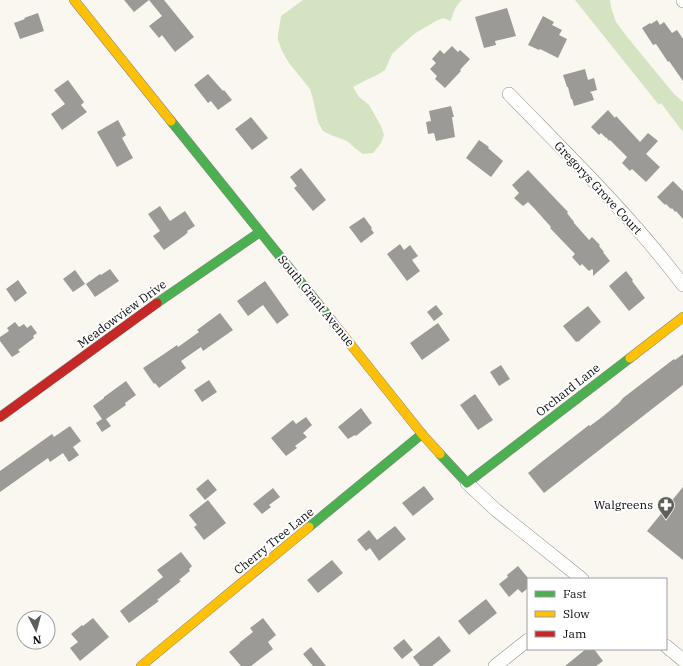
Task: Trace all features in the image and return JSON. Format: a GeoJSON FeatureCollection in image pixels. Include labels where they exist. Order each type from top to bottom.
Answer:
{"type":"FeatureCollection","features":[{"type":"Feature","properties":{"kind":"street","name":"South Grant Avenue"},"geometry":{"type":"LineString","coordinates":[[74,0],[422,434],[467,483],[496,510],[581,578]]}},
{"type":"Feature","properties":{"kind":"street","name":"Gregorys Grove Court"},"geometry":{"type":"LineString","coordinates":[[509,94],[634,224],[683,284]]}},
{"type":"Feature","properties":{"kind":"street","name":"Meadowview Drive"},"geometry":{"type":"LineString","coordinates":[[0,417],[164,298],[260,232]]}},
{"type":"Feature","properties":{"kind":"street","name":"Orchard Lane"},"geometry":{"type":"LineString","coordinates":[[467,483],[683,317]]}},
{"type":"Feature","properties":{"kind":"street","name":"Cherry Tree Lane"},"geometry":{"type":"LineString","coordinates":[[141,666],[422,434]]}},
{"type":"Feature","properties":{"kind":"street"},"geometry":{"type":"LineString","coordinates":[[495,666],[527,641]]}},
{"type":"Feature","properties":{"kind":"street"},"geometry":{"type":"LineString","coordinates":[[667,647],[683,660]]}},
{"type":"Feature","properties":{"kind":"green space"},"geometry":{"type":"Polygon","coordinates":[[[303,0],[462,0],[455,9],[451,21],[443,18],[414,34],[392,54],[385,70],[353,87],[359,97],[369,105],[381,126],[384,135],[381,143],[373,153],[363,154],[347,141],[323,131],[318,122],[310,89],[289,63],[282,51],[278,40],[281,16],[303,0]]]}},
{"type":"Feature","properties":{"kind":"green space"},"geometry":{"type":"Polygon","coordinates":[[[575,0],[610,0],[616,22],[674,94],[683,102],[683,132],[661,103],[659,105],[575,0]]]}},
{"type":"Feature","properties":{"kind":"building"},"geometry":{"type":"Polygon","coordinates":[[[124,0],[149,0],[134,12],[124,0]]]}},
{"type":"Feature","properties":{"kind":"building"},"geometry":{"type":"Polygon","coordinates":[[[149,0],[164,0],[194,37],[175,52],[162,35],[159,38],[149,26],[162,16],[149,0]]]}},
{"type":"Feature","properties":{"kind":"building"},"geometry":{"type":"Polygon","coordinates":[[[507,8],[516,36],[495,41],[496,45],[484,48],[475,17],[507,8]]]}},
{"type":"Feature","properties":{"kind":"building"},"geometry":{"type":"Polygon","coordinates":[[[38,13],[44,31],[20,39],[14,23],[38,13]]]}},
{"type":"Feature","properties":{"kind":"building"},"geometry":{"type":"Polygon","coordinates":[[[543,16],[554,22],[552,25],[562,30],[559,35],[567,39],[558,58],[528,45],[543,16]]]}},
{"type":"Feature","properties":{"kind":"building"},"geometry":{"type":"Polygon","coordinates":[[[657,20],[660,25],[664,22],[672,33],[677,30],[683,39],[683,81],[656,44],[653,45],[642,28],[657,20]]]}},
{"type":"Feature","properties":{"kind":"building"},"geometry":{"type":"Polygon","coordinates":[[[452,46],[458,52],[460,50],[470,59],[445,88],[435,79],[437,76],[430,69],[436,63],[432,59],[440,50],[444,54],[452,46]]]}},
{"type":"Feature","properties":{"kind":"building"},"geometry":{"type":"Polygon","coordinates":[[[585,69],[588,80],[594,78],[597,90],[590,92],[594,100],[574,106],[563,75],[585,69]]]}},
{"type":"Feature","properties":{"kind":"building"},"geometry":{"type":"Polygon","coordinates":[[[208,74],[232,100],[218,110],[211,101],[208,103],[194,85],[208,74]]]}},
{"type":"Feature","properties":{"kind":"building"},"geometry":{"type":"Polygon","coordinates":[[[68,80],[84,102],[81,105],[87,112],[62,130],[51,114],[65,104],[54,90],[68,80]]]}},
{"type":"Feature","properties":{"kind":"building"},"geometry":{"type":"Polygon","coordinates":[[[451,106],[454,117],[452,117],[455,137],[436,141],[434,133],[428,134],[426,122],[431,121],[429,111],[451,106]]]}},
{"type":"Feature","properties":{"kind":"building"},"geometry":{"type":"Polygon","coordinates":[[[608,110],[615,118],[616,116],[640,142],[648,133],[658,141],[646,154],[660,167],[646,182],[632,169],[630,171],[622,163],[627,157],[610,140],[609,141],[601,133],[599,135],[591,127],[608,110]]]}},
{"type":"Feature","properties":{"kind":"building"},"geometry":{"type":"Polygon","coordinates":[[[251,117],[268,138],[252,150],[235,129],[251,117]]]}},
{"type":"Feature","properties":{"kind":"building"},"geometry":{"type":"Polygon","coordinates":[[[118,120],[126,135],[122,138],[133,158],[117,167],[97,132],[118,120]]]}},
{"type":"Feature","properties":{"kind":"building"},"geometry":{"type":"Polygon","coordinates":[[[479,140],[489,147],[488,148],[503,161],[491,177],[466,158],[479,140]]]}},
{"type":"Feature","properties":{"kind":"building"},"geometry":{"type":"Polygon","coordinates":[[[301,168],[326,200],[313,211],[294,188],[297,186],[290,177],[301,168]]]}},
{"type":"Feature","properties":{"kind":"building"},"geometry":{"type":"Polygon","coordinates":[[[528,170],[568,212],[567,213],[574,223],[589,240],[592,237],[600,245],[599,246],[610,261],[593,276],[593,270],[592,269],[589,271],[582,264],[580,266],[572,257],[575,254],[528,202],[523,206],[514,198],[519,193],[512,185],[528,170]]]}},
{"type":"Feature","properties":{"kind":"building"},"geometry":{"type":"Polygon","coordinates":[[[673,181],[683,191],[683,219],[676,211],[675,212],[666,204],[665,205],[657,197],[673,181]]]}},
{"type":"Feature","properties":{"kind":"building"},"geometry":{"type":"Polygon","coordinates":[[[160,206],[170,221],[185,211],[195,226],[164,250],[153,236],[160,231],[148,214],[160,206]]]}},
{"type":"Feature","properties":{"kind":"building"},"geometry":{"type":"Polygon","coordinates":[[[364,217],[374,233],[361,243],[349,227],[364,217]]]}},
{"type":"Feature","properties":{"kind":"building"},"geometry":{"type":"Polygon","coordinates":[[[400,244],[404,250],[410,245],[418,256],[412,260],[420,271],[407,281],[387,254],[400,244]]]}},
{"type":"Feature","properties":{"kind":"building"},"geometry":{"type":"Polygon","coordinates":[[[110,269],[119,281],[95,297],[86,284],[110,269]]]}},
{"type":"Feature","properties":{"kind":"building"},"geometry":{"type":"Polygon","coordinates":[[[75,270],[85,284],[73,292],[63,279],[75,270]]]}},
{"type":"Feature","properties":{"kind":"building"},"geometry":{"type":"Polygon","coordinates":[[[626,271],[645,298],[629,311],[609,286],[626,271]]]}},
{"type":"Feature","properties":{"kind":"building"},"geometry":{"type":"Polygon","coordinates":[[[18,280],[27,293],[15,302],[6,289],[18,280]]]}},
{"type":"Feature","properties":{"kind":"building"},"geometry":{"type":"Polygon","coordinates":[[[265,281],[289,315],[277,324],[263,305],[248,316],[237,301],[265,281]]]}},
{"type":"Feature","properties":{"kind":"building"},"geometry":{"type":"Polygon","coordinates":[[[436,305],[443,314],[434,321],[427,312],[436,305]]]}},
{"type":"Feature","properties":{"kind":"building"},"geometry":{"type":"Polygon","coordinates":[[[588,306],[601,322],[578,342],[576,342],[563,326],[588,306]]]}},
{"type":"Feature","properties":{"kind":"building"},"geometry":{"type":"Polygon","coordinates":[[[220,313],[233,330],[203,351],[201,347],[181,361],[186,368],[159,388],[155,383],[154,384],[143,368],[177,345],[178,347],[199,332],[197,330],[220,313]]]}},
{"type":"Feature","properties":{"kind":"building"},"geometry":{"type":"Polygon","coordinates":[[[15,322],[19,327],[24,324],[27,328],[31,325],[37,333],[33,336],[34,338],[18,350],[20,352],[12,357],[0,341],[0,337],[9,331],[7,328],[15,322]]]}},
{"type":"Feature","properties":{"kind":"building"},"geometry":{"type":"Polygon","coordinates":[[[438,323],[450,340],[422,360],[410,343],[438,323]]]}},
{"type":"Feature","properties":{"kind":"building"},"geometry":{"type":"Polygon","coordinates":[[[683,354],[683,385],[544,493],[528,473],[589,425],[590,426],[602,417],[623,398],[674,359],[675,360],[683,354]]]}},
{"type":"Feature","properties":{"kind":"building"},"geometry":{"type":"Polygon","coordinates":[[[501,365],[510,379],[499,386],[490,372],[501,365]]]}},
{"type":"Feature","properties":{"kind":"building"},"geometry":{"type":"Polygon","coordinates":[[[209,380],[217,392],[202,402],[194,390],[209,380]]]}},
{"type":"Feature","properties":{"kind":"building"},"geometry":{"type":"Polygon","coordinates":[[[126,381],[136,395],[125,403],[126,405],[106,419],[111,426],[102,432],[96,423],[102,419],[93,406],[126,381]]]}},
{"type":"Feature","properties":{"kind":"building"},"geometry":{"type":"Polygon","coordinates":[[[475,394],[493,420],[478,430],[460,405],[475,394]]]}},
{"type":"Feature","properties":{"kind":"building"},"geometry":{"type":"Polygon","coordinates":[[[361,408],[372,423],[356,436],[355,435],[348,439],[338,427],[361,408]]]}},
{"type":"Feature","properties":{"kind":"building"},"geometry":{"type":"Polygon","coordinates":[[[306,417],[312,425],[303,433],[307,437],[295,446],[297,448],[286,456],[271,438],[293,420],[296,424],[306,417]]]}},
{"type":"Feature","properties":{"kind":"building"},"geometry":{"type":"Polygon","coordinates":[[[70,426],[81,441],[73,447],[79,455],[69,462],[63,453],[50,462],[48,458],[0,492],[0,471],[52,434],[54,437],[70,426]]]}},
{"type":"Feature","properties":{"kind":"building"},"geometry":{"type":"Polygon","coordinates":[[[208,479],[217,490],[205,500],[196,489],[208,479]]]}},
{"type":"Feature","properties":{"kind":"building"},"geometry":{"type":"Polygon","coordinates":[[[424,486],[434,499],[413,516],[402,503],[424,486]]]}},
{"type":"Feature","properties":{"kind":"building","name":"Walgreens"},"geometry":{"type":"Polygon","coordinates":[[[683,487],[683,560],[647,531],[683,487]]]}},
{"type":"Feature","properties":{"kind":"building"},"geometry":{"type":"Polygon","coordinates":[[[273,488],[280,497],[269,505],[271,507],[262,514],[253,504],[273,488]]]}},
{"type":"Feature","properties":{"kind":"building"},"geometry":{"type":"Polygon","coordinates":[[[208,500],[226,523],[204,540],[194,527],[197,525],[189,515],[208,500]]]}},
{"type":"Feature","properties":{"kind":"building"},"geometry":{"type":"Polygon","coordinates":[[[395,526],[406,539],[379,561],[370,548],[366,551],[357,540],[369,530],[377,540],[395,526]]]}},
{"type":"Feature","properties":{"kind":"building"},"geometry":{"type":"Polygon","coordinates":[[[181,552],[192,566],[189,569],[190,571],[179,580],[181,581],[157,600],[159,601],[129,623],[120,611],[163,577],[157,570],[181,552]]]}},
{"type":"Feature","properties":{"kind":"building"},"geometry":{"type":"Polygon","coordinates":[[[332,560],[343,573],[318,593],[307,580],[332,560]]]}},
{"type":"Feature","properties":{"kind":"building"},"geometry":{"type":"Polygon","coordinates":[[[518,566],[528,578],[527,589],[522,593],[518,589],[509,597],[499,584],[508,577],[507,575],[518,566]]]}},
{"type":"Feature","properties":{"kind":"building"},"geometry":{"type":"Polygon","coordinates":[[[486,599],[497,613],[469,635],[458,621],[486,599]]]}},
{"type":"Feature","properties":{"kind":"building"},"geometry":{"type":"Polygon","coordinates":[[[93,618],[109,637],[80,661],[70,648],[78,642],[71,634],[93,618]]]}},
{"type":"Feature","properties":{"kind":"building"},"geometry":{"type":"Polygon","coordinates":[[[263,618],[276,635],[268,642],[273,649],[251,666],[241,666],[229,652],[253,632],[250,628],[263,618]]]}},
{"type":"Feature","properties":{"kind":"building"},"geometry":{"type":"Polygon","coordinates":[[[439,636],[451,651],[432,666],[420,666],[413,657],[439,636]]]}},
{"type":"Feature","properties":{"kind":"building"},"geometry":{"type":"Polygon","coordinates":[[[404,639],[413,650],[402,659],[393,648],[404,639]]]}},
{"type":"Feature","properties":{"kind":"building"},"geometry":{"type":"Polygon","coordinates":[[[311,647],[326,666],[313,666],[303,654],[311,647]]]}},
{"type":"Feature","properties":{"kind":"building"},"geometry":{"type":"Polygon","coordinates":[[[585,650],[595,650],[603,661],[596,666],[565,666],[585,650]]]}},
{"type":"Feature","properties":{"kind":"traffic: fast"},"geometry":{"type":"LineString","coordinates":[[171,121],[332,321]]}},
{"type":"Feature","properties":{"kind":"traffic: fast"},"geometry":{"type":"LineString","coordinates":[[157,303],[260,232]]}},
{"type":"Feature","properties":{"kind":"traffic: fast"},"geometry":{"type":"LineString","coordinates":[[440,454],[467,483],[630,358]]}},
{"type":"Feature","properties":{"kind":"traffic: fast"},"geometry":{"type":"LineString","coordinates":[[309,527],[422,434]]}},
{"type":"Feature","properties":{"kind":"traffic: slow"},"geometry":{"type":"LineString","coordinates":[[74,0],[171,121]]}},
{"type":"Feature","properties":{"kind":"traffic: slow"},"geometry":{"type":"LineString","coordinates":[[630,358],[683,317]]}},
{"type":"Feature","properties":{"kind":"traffic: slow"},"geometry":{"type":"LineString","coordinates":[[332,321],[422,434],[440,454]]}},
{"type":"Feature","properties":{"kind":"traffic: slow"},"geometry":{"type":"LineString","coordinates":[[141,666],[309,527]]}},
{"type":"Feature","properties":{"kind":"traffic: jam"},"geometry":{"type":"LineString","coordinates":[[0,417],[157,303]]}},
{"type":"Feature","properties":{"kind":"place","name":"Walgreens"},"geometry":{"type":"Point","coordinates":[666,520]}}]}
